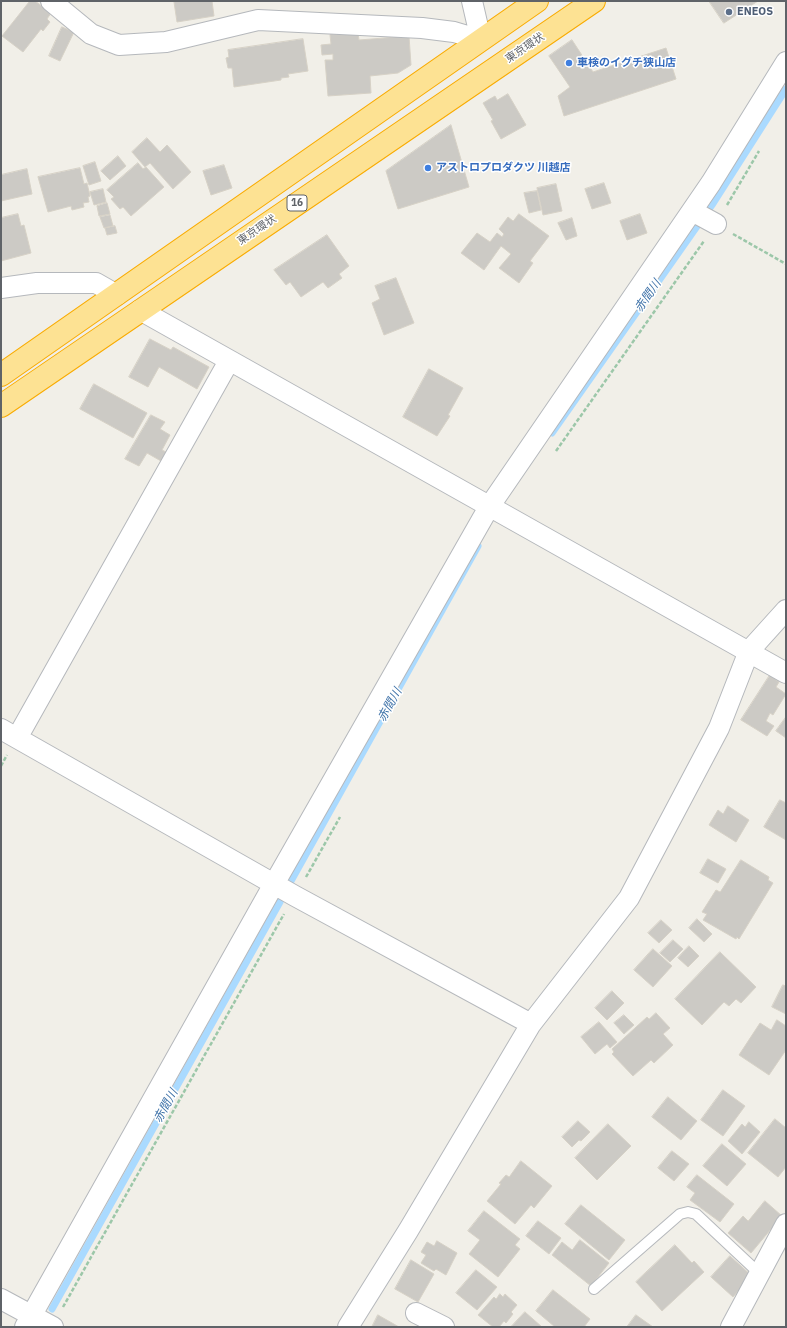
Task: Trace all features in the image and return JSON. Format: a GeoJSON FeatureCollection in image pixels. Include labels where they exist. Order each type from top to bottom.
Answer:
{"type":"FeatureCollection","features":[{"type":"Feature","properties":{"kind":"highway","name":"16"},"geometry":{"type":"LineString","coordinates":[[1,376],[537,1]]}},
{"type":"Feature","properties":{"kind":"highway","name":"東京環状"},"geometry":{"type":"LineString","coordinates":[[1,406],[594,1]]}},
{"type":"Feature","properties":{"kind":"street"},"geometry":{"type":"LineString","coordinates":[[51,1],[91,34],[119,45],[166,42],[258,20],[422,28],[454,32],[481,40],[472,1]]}},
{"type":"Feature","properties":{"kind":"street"},"geometry":{"type":"LineString","coordinates":[[28,1321],[274,884],[489,507],[693,211],[786,62]]}},
{"type":"Feature","properties":{"kind":"street"},"geometry":{"type":"LineString","coordinates":[[693,211],[714,223]]}},
{"type":"Feature","properties":{"kind":"street"},"geometry":{"type":"LineString","coordinates":[[1,288],[37,283],[96,283],[117,295]]}},
{"type":"Feature","properties":{"kind":"street"},"geometry":{"type":"LineString","coordinates":[[140,310],[228,361],[786,673]]}},
{"type":"Feature","properties":{"kind":"street"},"geometry":{"type":"LineString","coordinates":[[228,361],[9,733],[295,896],[531,1024]]}},
{"type":"Feature","properties":{"kind":"street"},"geometry":{"type":"LineString","coordinates":[[348,1327],[408,1231],[531,1024],[629,898],[719,728],[749,651],[786,610]]}},
{"type":"Feature","properties":{"kind":"street"},"geometry":{"type":"LineString","coordinates":[[731,1327],[786,1224]]}},
{"type":"Feature","properties":{"kind":"street"},"geometry":{"type":"LineString","coordinates":[[1,1299],[28,1321],[53,1327]]}},
{"type":"Feature","properties":{"kind":"street"},"geometry":{"type":"LineString","coordinates":[[416,1313],[444,1327]]}},
{"type":"Feature","properties":{"kind":"lane"},"geometry":{"type":"LineString","coordinates":[[594,1289],[680,1214],[688,1212],[696,1214],[760,1274]]}},
{"type":"Feature","properties":{"kind":"path"},"geometry":{"type":"LineString","coordinates":[[555,452],[714,223],[762,145]]}},
{"type":"Feature","properties":{"kind":"path"},"geometry":{"type":"LineString","coordinates":[[714,223],[786,264]]}},
{"type":"Feature","properties":{"kind":"path"},"geometry":{"type":"LineString","coordinates":[[53,1327],[342,813]]}},
{"type":"Feature","properties":{"kind":"building"},"geometry":{"type":"Polygon","coordinates":[[[28,1],[35,1],[51,13],[47,19],[50,22],[43,31],[41,29],[23,52],[2,36],[29,2],[28,1]]]}},
{"type":"Feature","properties":{"kind":"building"},"geometry":{"type":"Polygon","coordinates":[[[212,1],[214,16],[177,22],[174,2],[212,1]]]}},
{"type":"Feature","properties":{"kind":"building","name":"ENEOS"},"geometry":{"type":"Polygon","coordinates":[[[709,1],[758,1],[724,23],[709,1]]]}},
{"type":"Feature","properties":{"kind":"building"},"geometry":{"type":"Polygon","coordinates":[[[62,27],[74,32],[60,61],[49,56],[62,27]]]}},
{"type":"Feature","properties":{"kind":"building"},"geometry":{"type":"Polygon","coordinates":[[[358,33],[359,40],[409,36],[411,65],[398,73],[370,76],[371,93],[328,96],[325,60],[333,60],[333,54],[322,55],[321,45],[331,44],[330,35],[358,33]]]}},
{"type":"Feature","properties":{"kind":"building"},"geometry":{"type":"Polygon","coordinates":[[[303,39],[308,71],[288,74],[289,77],[281,78],[281,80],[234,87],[232,68],[228,68],[226,58],[229,57],[228,50],[303,39]]]}},
{"type":"Feature","properties":{"kind":"building"},"geometry":{"type":"Polygon","coordinates":[[[572,40],[593,72],[666,48],[676,79],[564,116],[558,96],[570,87],[549,56],[572,40]]]}},
{"type":"Feature","properties":{"kind":"building"},"geometry":{"type":"Polygon","coordinates":[[[508,94],[526,125],[501,139],[491,121],[493,120],[483,103],[495,96],[497,100],[508,94]]]}},
{"type":"Feature","properties":{"kind":"building"},"geometry":{"type":"Polygon","coordinates":[[[451,125],[469,187],[398,209],[386,171],[451,125]]]}},
{"type":"Feature","properties":{"kind":"building"},"geometry":{"type":"Polygon","coordinates":[[[147,138],[160,152],[167,145],[191,172],[173,189],[150,163],[145,167],[132,152],[147,138]]]}},
{"type":"Feature","properties":{"kind":"building"},"geometry":{"type":"Polygon","coordinates":[[[118,156],[126,166],[110,180],[101,171],[118,156]]]}},
{"type":"Feature","properties":{"kind":"building"},"geometry":{"type":"Polygon","coordinates":[[[95,162],[101,181],[89,185],[83,166],[95,162]]]}},
{"type":"Feature","properties":{"kind":"building"},"geometry":{"type":"Polygon","coordinates":[[[138,163],[143,169],[146,167],[164,187],[131,216],[123,207],[120,209],[111,199],[114,197],[107,190],[138,163]]]}},
{"type":"Feature","properties":{"kind":"building"},"geometry":{"type":"Polygon","coordinates":[[[224,165],[232,188],[211,195],[203,171],[224,165]]]}},
{"type":"Feature","properties":{"kind":"building"},"geometry":{"type":"Polygon","coordinates":[[[80,168],[84,184],[87,183],[90,196],[88,197],[89,202],[83,203],[84,207],[72,210],[71,206],[48,212],[38,177],[80,168]]]}},
{"type":"Feature","properties":{"kind":"building"},"geometry":{"type":"Polygon","coordinates":[[[27,169],[32,194],[1,201],[1,175],[27,169]]]}},
{"type":"Feature","properties":{"kind":"building"},"geometry":{"type":"Polygon","coordinates":[[[604,183],[611,203],[592,209],[585,189],[604,183]]]}},
{"type":"Feature","properties":{"kind":"building"},"geometry":{"type":"Polygon","coordinates":[[[556,184],[562,211],[543,215],[537,188],[556,184]]]}},
{"type":"Feature","properties":{"kind":"building"},"geometry":{"type":"Polygon","coordinates":[[[103,189],[106,202],[94,205],[90,192],[103,189]]]}},
{"type":"Feature","properties":{"kind":"building"},"geometry":{"type":"Polygon","coordinates":[[[537,191],[541,210],[529,213],[524,193],[537,191]]]}},
{"type":"Feature","properties":{"kind":"building"},"geometry":{"type":"Polygon","coordinates":[[[107,203],[110,214],[99,216],[97,206],[107,203]]]}},
{"type":"Feature","properties":{"kind":"building"},"geometry":{"type":"Polygon","coordinates":[[[18,214],[21,226],[24,225],[31,253],[1,261],[1,218],[18,214]]]}},
{"type":"Feature","properties":{"kind":"building"},"geometry":{"type":"Polygon","coordinates":[[[519,214],[549,236],[530,261],[533,263],[519,283],[499,268],[511,254],[501,246],[484,270],[461,253],[477,233],[490,242],[497,233],[502,237],[504,234],[499,229],[508,217],[513,221],[519,214]]]}},
{"type":"Feature","properties":{"kind":"building"},"geometry":{"type":"Polygon","coordinates":[[[640,214],[647,233],[627,240],[620,221],[640,214]]]}},
{"type":"Feature","properties":{"kind":"building"},"geometry":{"type":"Polygon","coordinates":[[[110,215],[113,226],[104,228],[100,217],[110,215]]]}},
{"type":"Feature","properties":{"kind":"building"},"geometry":{"type":"Polygon","coordinates":[[[572,218],[577,236],[566,240],[558,223],[572,218]]]}},
{"type":"Feature","properties":{"kind":"building"},"geometry":{"type":"Polygon","coordinates":[[[115,226],[117,233],[107,235],[105,228],[115,226]]]}},
{"type":"Feature","properties":{"kind":"building"},"geometry":{"type":"Polygon","coordinates":[[[327,235],[349,266],[339,274],[342,278],[328,288],[323,282],[301,297],[290,282],[286,285],[274,270],[327,235]]]}},
{"type":"Feature","properties":{"kind":"building"},"geometry":{"type":"Polygon","coordinates":[[[396,278],[414,323],[384,335],[372,303],[380,299],[375,286],[396,278]]]}},
{"type":"Feature","properties":{"kind":"building"},"geometry":{"type":"Polygon","coordinates":[[[150,339],[171,350],[173,347],[209,367],[197,389],[159,367],[148,387],[129,377],[150,339]]]}},
{"type":"Feature","properties":{"kind":"building"},"geometry":{"type":"Polygon","coordinates":[[[429,369],[463,388],[448,415],[450,416],[437,436],[403,417],[429,369]]]}},
{"type":"Feature","properties":{"kind":"building"},"geometry":{"type":"Polygon","coordinates":[[[94,384],[147,413],[133,438],[80,409],[94,384]]]}},
{"type":"Feature","properties":{"kind":"building"},"geometry":{"type":"Polygon","coordinates":[[[151,415],[165,422],[160,429],[170,435],[162,450],[166,452],[161,461],[147,453],[139,466],[125,459],[151,415]]]}},
{"type":"Feature","properties":{"kind":"building"},"geometry":{"type":"Polygon","coordinates":[[[770,675],[779,682],[776,687],[786,694],[773,715],[770,713],[766,721],[774,726],[767,736],[741,720],[770,675]]]}},
{"type":"Feature","properties":{"kind":"building"},"geometry":{"type":"Polygon","coordinates":[[[786,717],[786,738],[776,731],[786,717]]]}},
{"type":"Feature","properties":{"kind":"building"},"geometry":{"type":"Polygon","coordinates":[[[780,800],[786,803],[786,840],[764,827],[780,800]]]}},
{"type":"Feature","properties":{"kind":"building"},"geometry":{"type":"Polygon","coordinates":[[[728,806],[749,820],[736,842],[709,825],[718,810],[723,814],[728,806]]]}},
{"type":"Feature","properties":{"kind":"building"},"geometry":{"type":"Polygon","coordinates":[[[708,859],[726,869],[718,883],[700,873],[708,859]]]}},
{"type":"Feature","properties":{"kind":"building"},"geometry":{"type":"Polygon","coordinates":[[[741,860],[769,877],[768,880],[773,883],[739,939],[737,937],[736,939],[703,920],[707,914],[702,912],[716,890],[720,892],[741,860]]]}},
{"type":"Feature","properties":{"kind":"building"},"geometry":{"type":"Polygon","coordinates":[[[697,919],[712,934],[704,942],[689,928],[697,919]]]}},
{"type":"Feature","properties":{"kind":"building"},"geometry":{"type":"Polygon","coordinates":[[[661,920],[672,930],[659,943],[648,933],[661,920]]]}},
{"type":"Feature","properties":{"kind":"building"},"geometry":{"type":"Polygon","coordinates":[[[673,940],[683,949],[670,962],[660,953],[673,940]]]}},
{"type":"Feature","properties":{"kind":"building"},"geometry":{"type":"Polygon","coordinates":[[[689,946],[699,956],[688,967],[678,958],[689,946]]]}},
{"type":"Feature","properties":{"kind":"building"},"geometry":{"type":"Polygon","coordinates":[[[653,949],[672,966],[653,987],[634,970],[653,949]]]}},
{"type":"Feature","properties":{"kind":"building"},"geometry":{"type":"Polygon","coordinates":[[[720,952],[756,987],[741,1003],[736,999],[729,1006],[724,1002],[702,1025],[675,999],[720,952]]]}},
{"type":"Feature","properties":{"kind":"building"},"geometry":{"type":"Polygon","coordinates":[[[783,985],[786,986],[786,1014],[772,1007],[783,985]]]}},
{"type":"Feature","properties":{"kind":"building"},"geometry":{"type":"Polygon","coordinates":[[[612,991],[624,1003],[607,1020],[595,1008],[612,991]]]}},
{"type":"Feature","properties":{"kind":"building"},"geometry":{"type":"Polygon","coordinates":[[[656,1013],[670,1028],[663,1034],[673,1045],[654,1063],[651,1060],[633,1076],[612,1054],[614,1052],[612,1049],[647,1017],[649,1019],[656,1013]]]}},
{"type":"Feature","properties":{"kind":"building"},"geometry":{"type":"Polygon","coordinates":[[[624,1015],[634,1025],[624,1034],[614,1023],[624,1015]]]}},
{"type":"Feature","properties":{"kind":"building"},"geometry":{"type":"Polygon","coordinates":[[[777,1020],[786,1026],[786,1050],[769,1075],[739,1055],[760,1023],[771,1030],[777,1020]]]}},
{"type":"Feature","properties":{"kind":"building"},"geometry":{"type":"Polygon","coordinates":[[[599,1022],[617,1042],[610,1048],[607,1044],[595,1054],[581,1037],[599,1022]]]}},
{"type":"Feature","properties":{"kind":"building"},"geometry":{"type":"Polygon","coordinates":[[[723,1090],[745,1106],[723,1136],[701,1120],[723,1090]]]}},
{"type":"Feature","properties":{"kind":"building"},"geometry":{"type":"Polygon","coordinates":[[[668,1097],[697,1121],[681,1140],[652,1117],[668,1097]]]}},
{"type":"Feature","properties":{"kind":"building"},"geometry":{"type":"Polygon","coordinates":[[[775,1119],[786,1128],[786,1167],[778,1177],[748,1153],[775,1119]]]}},
{"type":"Feature","properties":{"kind":"building"},"geometry":{"type":"Polygon","coordinates":[[[578,1121],[590,1132],[572,1147],[562,1137],[578,1121]]]}},
{"type":"Feature","properties":{"kind":"building"},"geometry":{"type":"Polygon","coordinates":[[[749,1122],[760,1132],[742,1154],[728,1141],[742,1124],[745,1127],[749,1122]]]}},
{"type":"Feature","properties":{"kind":"building"},"geometry":{"type":"Polygon","coordinates":[[[608,1124],[631,1146],[597,1180],[575,1158],[608,1124]]]}},
{"type":"Feature","properties":{"kind":"building"},"geometry":{"type":"Polygon","coordinates":[[[722,1144],[746,1164],[727,1186],[703,1166],[722,1144]]]}},
{"type":"Feature","properties":{"kind":"building"},"geometry":{"type":"Polygon","coordinates":[[[672,1151],[689,1164],[674,1181],[658,1168],[672,1151]]]}},
{"type":"Feature","properties":{"kind":"building"},"geometry":{"type":"Polygon","coordinates":[[[521,1161],[552,1186],[534,1208],[531,1205],[515,1224],[487,1201],[501,1184],[499,1183],[506,1175],[509,1177],[521,1161]]]}},
{"type":"Feature","properties":{"kind":"building"},"geometry":{"type":"Polygon","coordinates":[[[697,1175],[734,1204],[720,1222],[690,1200],[695,1193],[687,1187],[697,1175]]]}},
{"type":"Feature","properties":{"kind":"building"},"geometry":{"type":"Polygon","coordinates":[[[765,1201],[782,1216],[751,1253],[728,1233],[743,1216],[748,1221],[765,1201]]]}},
{"type":"Feature","properties":{"kind":"building"},"geometry":{"type":"Polygon","coordinates":[[[581,1205],[625,1240],[609,1260],[565,1224],[581,1205]]]}},
{"type":"Feature","properties":{"kind":"building"},"geometry":{"type":"Polygon","coordinates":[[[484,1211],[520,1239],[515,1245],[520,1249],[498,1277],[469,1254],[480,1240],[468,1231],[484,1211]]]}},
{"type":"Feature","properties":{"kind":"building"},"geometry":{"type":"Polygon","coordinates":[[[538,1221],[561,1238],[549,1254],[526,1236],[538,1221]]]}},
{"type":"Feature","properties":{"kind":"building"},"geometry":{"type":"Polygon","coordinates":[[[580,1240],[609,1263],[591,1286],[552,1255],[562,1242],[572,1250],[580,1240]]]}},
{"type":"Feature","properties":{"kind":"building"},"geometry":{"type":"Polygon","coordinates":[[[437,1241],[457,1253],[446,1275],[436,1269],[434,1271],[421,1263],[426,1255],[421,1252],[427,1242],[434,1246],[437,1241]]]}},
{"type":"Feature","properties":{"kind":"building"},"geometry":{"type":"Polygon","coordinates":[[[675,1245],[692,1263],[694,1261],[704,1272],[662,1311],[636,1282],[675,1245]]]}},
{"type":"Feature","properties":{"kind":"building"},"geometry":{"type":"Polygon","coordinates":[[[730,1256],[752,1276],[733,1297],[711,1277],[730,1256]]]}},
{"type":"Feature","properties":{"kind":"building"},"geometry":{"type":"Polygon","coordinates":[[[411,1260],[434,1274],[418,1302],[395,1289],[411,1260]]]}},
{"type":"Feature","properties":{"kind":"building"},"geometry":{"type":"Polygon","coordinates":[[[476,1270],[497,1287],[477,1310],[456,1293],[476,1270]]]}},
{"type":"Feature","properties":{"kind":"building"},"geometry":{"type":"Polygon","coordinates":[[[553,1290],[590,1319],[584,1327],[555,1327],[536,1311],[553,1290]]]}},
{"type":"Feature","properties":{"kind":"building"},"geometry":{"type":"Polygon","coordinates":[[[500,1294],[503,1297],[505,1294],[517,1305],[511,1312],[513,1314],[506,1323],[504,1321],[499,1327],[493,1327],[478,1315],[494,1297],[496,1299],[500,1294]]]}},
{"type":"Feature","properties":{"kind":"building"},"geometry":{"type":"Polygon","coordinates":[[[525,1312],[542,1327],[511,1327],[525,1312]]]}},
{"type":"Feature","properties":{"kind":"building"},"geometry":{"type":"Polygon","coordinates":[[[378,1315],[399,1327],[372,1327],[378,1315]]]}},
{"type":"Feature","properties":{"kind":"building"},"geometry":{"type":"Polygon","coordinates":[[[636,1315],[653,1327],[627,1327],[636,1315]]]}},
{"type":"Feature","properties":{"kind":"waterway","name":"赤間川"},"geometry":{"type":"LineString","coordinates":[[552,433],[712,205],[786,89]]}},
{"type":"Feature","properties":{"kind":"waterway","name":"赤間川"},"geometry":{"type":"LineString","coordinates":[[291,881],[478,546]]}},
{"type":"Feature","properties":{"kind":"waterway","name":"赤間川"},"geometry":{"type":"LineString","coordinates":[[52,1309],[280,902]]}},
{"type":"Feature","properties":{"kind":"place","name":"ENEOS"},"geometry":{"type":"Point","coordinates":[729,12]}},
{"type":"Feature","properties":{"kind":"place","name":"車検のイグチ狭山店"},"geometry":{"type":"Point","coordinates":[569,63]}},
{"type":"Feature","properties":{"kind":"place","name":"アストロプロダクツ 川越店"},"geometry":{"type":"Point","coordinates":[428,168]}}]}
